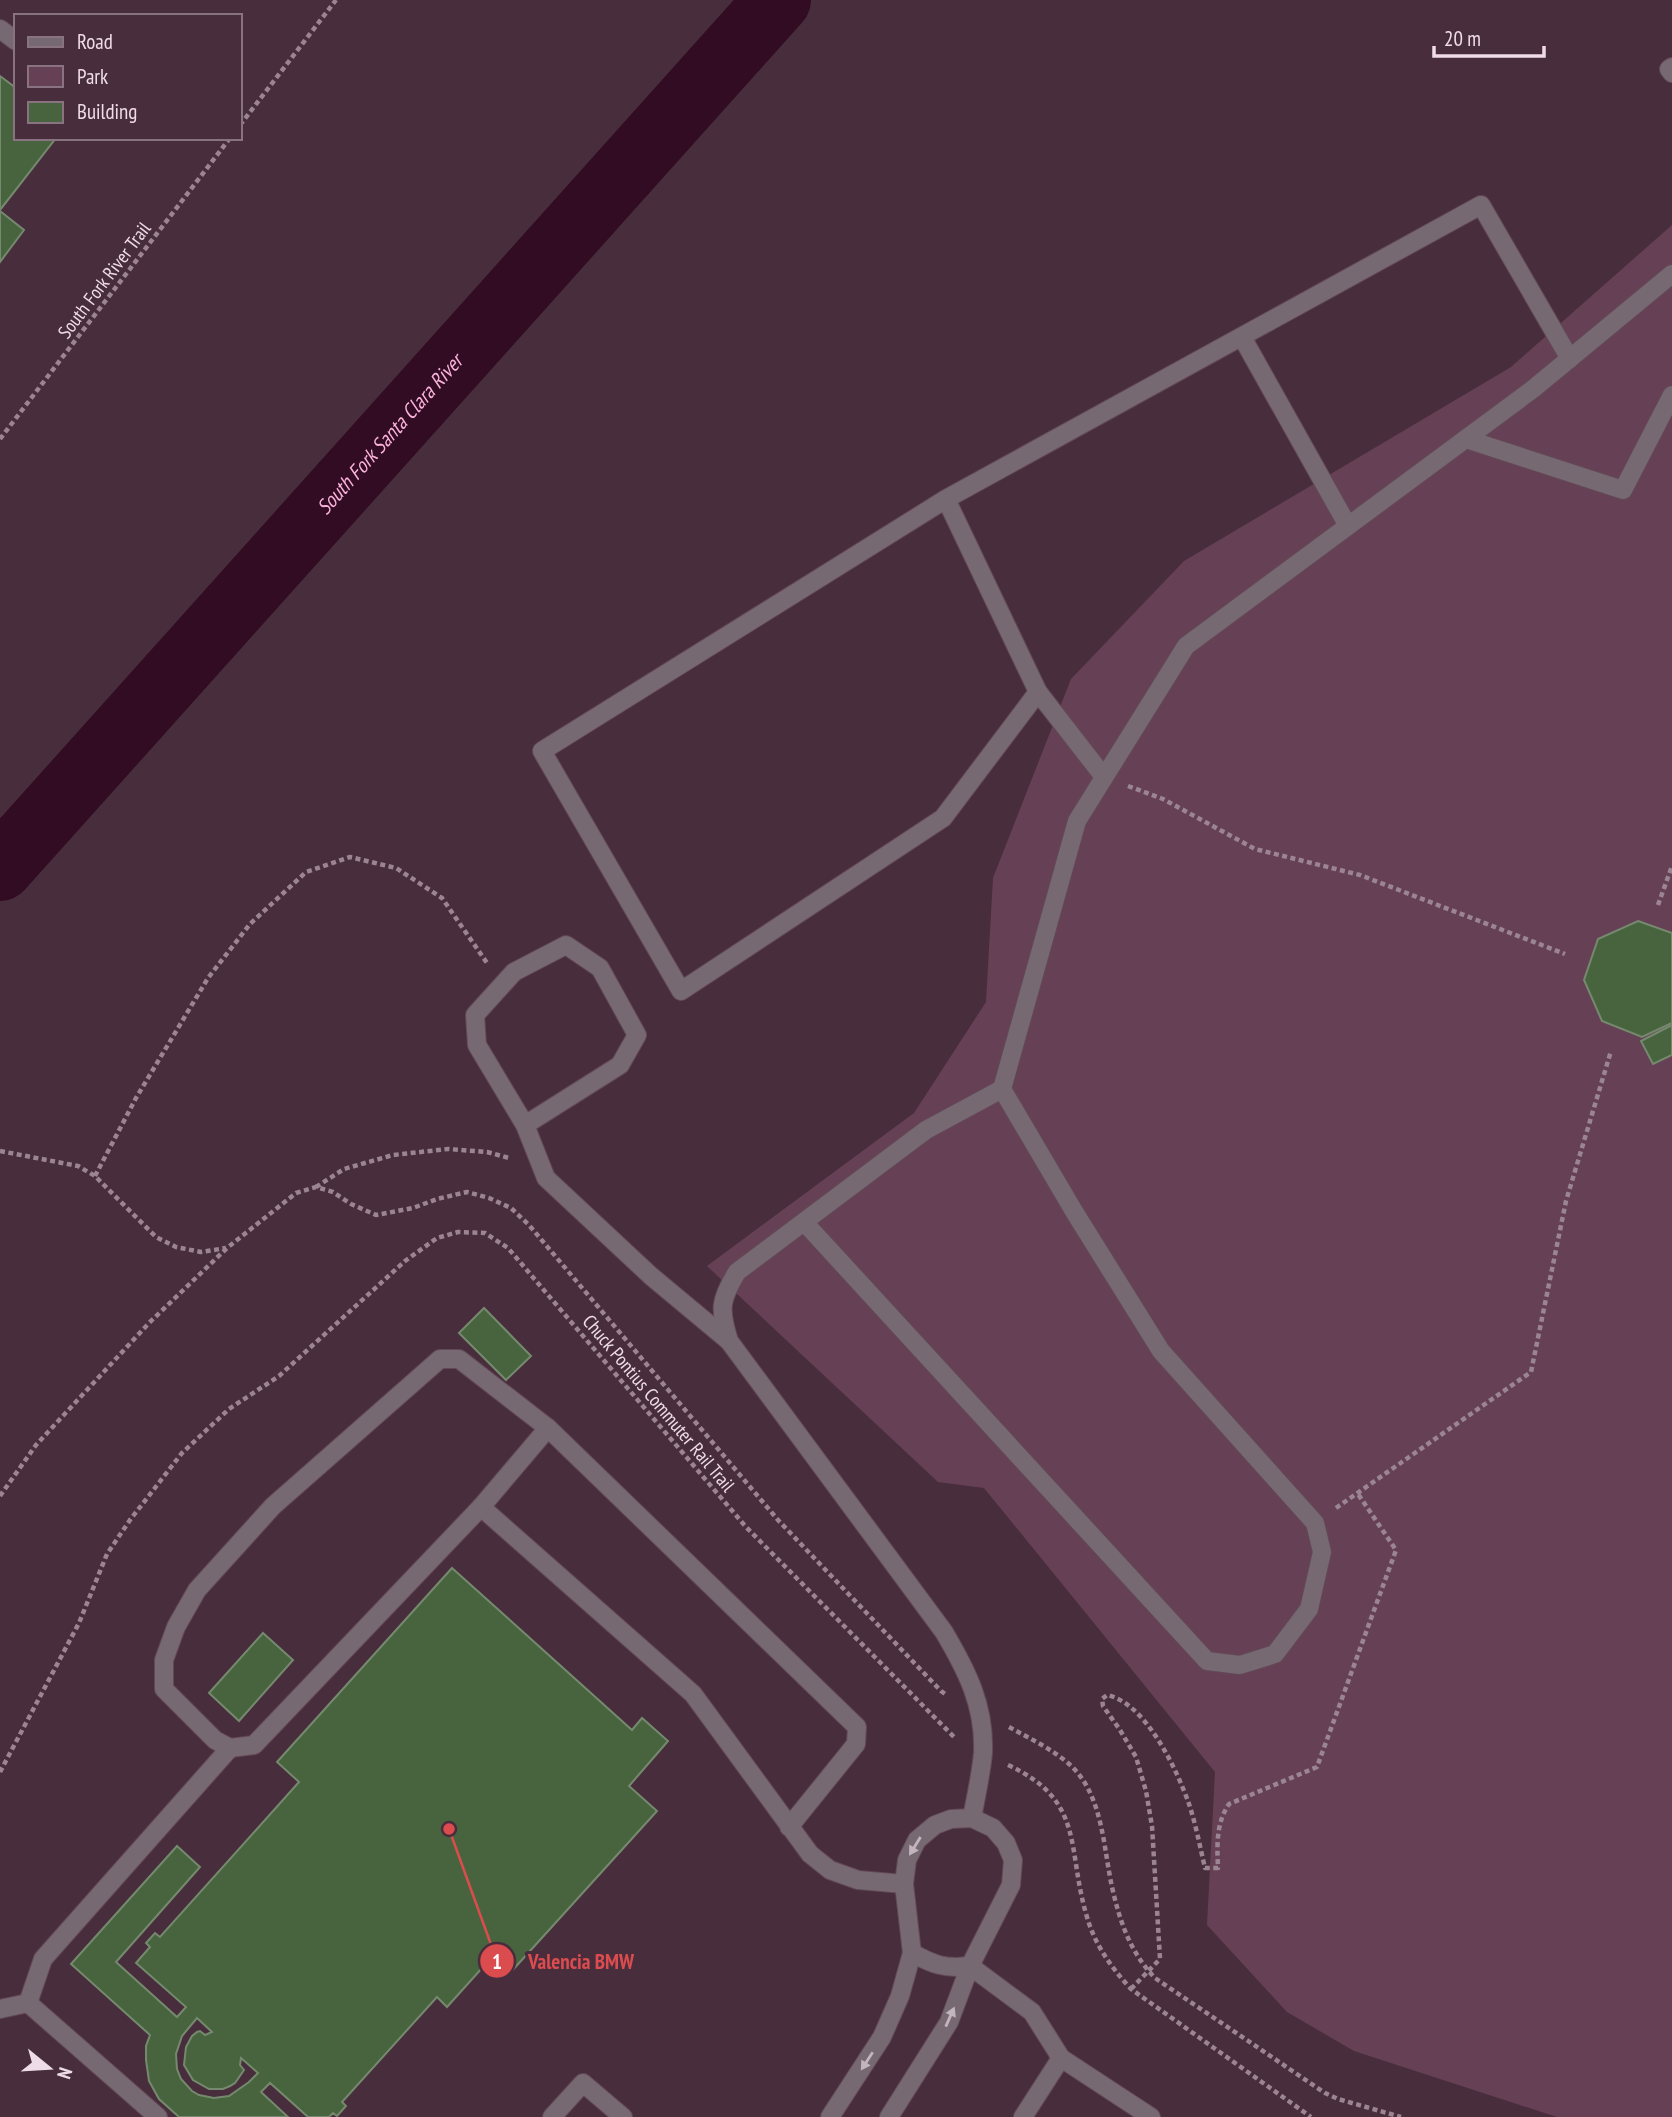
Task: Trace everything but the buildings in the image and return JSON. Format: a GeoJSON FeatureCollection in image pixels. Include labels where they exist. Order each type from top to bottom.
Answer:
{"type":"FeatureCollection","features":[{"type":"Feature","properties":{"kind":"street"},"geometry":{"type":"LineString","coordinates":[[1672,66],[1669,69],[1672,73]]}},
{"type":"Feature","properties":{"kind":"street"},"geometry":{"type":"LineString","coordinates":[[1038,692],[943,818],[681,990],[542,751],[946,499],[1481,205],[1570,359]]}},
{"type":"Feature","properties":{"kind":"street"},"geometry":{"type":"LineString","coordinates":[[729,1340],[722,1317],[724,1294],[737,1272],[926,1130],[1002,1088],[1077,821],[1186,646],[1466,439],[1570,359],[1672,274]]}},
{"type":"Feature","properties":{"kind":"street"},"geometry":{"type":"LineString","coordinates":[[1242,337],[1348,526]]}},
{"type":"Feature","properties":{"kind":"street"},"geometry":{"type":"LineString","coordinates":[[1466,439],[1623,490],[1672,395]]}},
{"type":"Feature","properties":{"kind":"street"},"geometry":{"type":"LineString","coordinates":[[946,499],[1038,692],[1104,777]]}},
{"type":"Feature","properties":{"kind":"street"},"geometry":{"type":"LineString","coordinates":[[525,1125],[620,1065],[637,1035],[600,968],[566,945],[514,972],[475,1015],[477,1045],[525,1125],[547,1178],[651,1276],[729,1340],[944,1632],[967,1672],[980,1712],[983,1753],[972,1818]]}},
{"type":"Feature","properties":{"kind":"street"},"geometry":{"type":"LineString","coordinates":[[804,1222],[1207,1661],[1240,1665],[1275,1654],[1309,1609],[1322,1552],[1315,1523],[1161,1351],[1075,1213],[1002,1088]]}},
{"type":"Feature","properties":{"kind":"street"},"geometry":{"type":"LineString","coordinates":[[548,1428],[481,1507],[254,1745],[230,1748],[215,1740],[164,1689],[164,1660],[176,1627],[197,1590],[273,1506],[440,1359],[459,1359],[548,1428],[857,1727],[856,1744],[789,1827]]}},
{"type":"Feature","properties":{"kind":"street"},"geometry":{"type":"LineString","coordinates":[[481,1507],[694,1694],[810,1854],[830,1870],[858,1880],[904,1884]]}},
{"type":"Feature","properties":{"kind":"street"},"geometry":{"type":"LineString","coordinates":[[28,2003],[43,1959],[230,1748]]}},
{"type":"Feature","properties":{"kind":"street"},"geometry":{"type":"LineString","coordinates":[[830,2117],[882,2037],[900,1996],[912,1953],[904,1884],[907,1860],[917,1840],[934,1825],[951,1819],[972,1818],[993,1828],[1006,1843],[1013,1860],[1011,1885],[970,1966],[949,2022],[889,2117]]}},
{"type":"Feature","properties":{"kind":"street"},"geometry":{"type":"LineString","coordinates":[[912,1953],[933,1964],[952,1968],[970,1966],[1032,2012],[1061,2058],[1151,2117]]}},
{"type":"Feature","properties":{"kind":"street"},"geometry":{"type":"LineString","coordinates":[[0,2009],[28,2003]]}},
{"type":"Feature","properties":{"kind":"street"},"geometry":{"type":"LineString","coordinates":[[28,2003],[158,2117]]}},
{"type":"Feature","properties":{"kind":"street"},"geometry":{"type":"LineString","coordinates":[[1023,2117],[1061,2058]]}},
{"type":"Feature","properties":{"kind":"street"},"geometry":{"type":"LineString","coordinates":[[552,2117],[583,2083],[623,2117]]}},
{"type":"Feature","properties":{"kind":"path"},"geometry":{"type":"LineString","coordinates":[[242,122],[336,0]]}},
{"type":"Feature","properties":{"kind":"path","name":"South Fork River Trail"},"geometry":{"type":"LineString","coordinates":[[0,439],[228,140]]}},
{"type":"Feature","properties":{"kind":"path"},"geometry":{"type":"LineString","coordinates":[[1104,777],[1163,799],[1255,849],[1360,875],[1565,954]]}},
{"type":"Feature","properties":{"kind":"path"},"geometry":{"type":"LineString","coordinates":[[95,1177],[136,1098],[208,978],[250,924],[306,872],[350,857],[396,868],[442,898],[503,985]]}},
{"type":"Feature","properties":{"kind":"path"},"geometry":{"type":"LineString","coordinates":[[1658,905],[1672,866]]}},
{"type":"Feature","properties":{"kind":"path"},"geometry":{"type":"LineString","coordinates":[[1315,1523],[1531,1372],[1566,1200],[1611,1051]]}},
{"type":"Feature","properties":{"kind":"path"},"geometry":{"type":"LineString","coordinates":[[316,1187],[344,1169],[393,1155],[448,1149],[487,1152],[543,1169]]}},
{"type":"Feature","properties":{"kind":"path"},"geometry":{"type":"LineString","coordinates":[[0,1150],[78,1166],[95,1177],[156,1237],[176,1247],[201,1252],[227,1248]]}},
{"type":"Feature","properties":{"kind":"path","name":"Chuck Pontius Commuter Rail Trail"},"geometry":{"type":"LineString","coordinates":[[0,1772],[79,1623],[107,1555],[182,1453],[229,1409],[279,1376],[405,1261],[437,1238],[458,1232],[485,1233],[508,1248],[746,1527],[953,1738],[1034,1778],[1050,1792],[1060,1805],[1072,1836],[1087,1918],[1110,1966],[1130,1989],[1311,2117]]}},
{"type":"Feature","properties":{"kind":"path"},"geometry":{"type":"LineString","coordinates":[[1130,1989],[1160,1959],[1152,1826],[1136,1757],[1102,1706],[1102,1699],[1107,1695],[1116,1697],[1135,1710],[1150,1729],[1178,1776],[1189,1805],[1205,1868],[1218,1868],[1217,1839],[1222,1814],[1229,1804],[1317,1767],[1396,1550],[1357,1494]]}},
{"type":"Feature","properties":{"kind":"green space"},"geometry":{"type":"Polygon","coordinates":[[[1672,225],[1672,2117],[1557,2117],[1354,2051],[1287,2012],[1207,1925],[1215,1772],[984,1488],[938,1482],[707,1266],[914,1113],[986,1002],[993,878],[1071,679],[1184,561],[1511,367],[1672,225]]]}},
{"type":"Feature","properties":{"kind":"waterway","name":"South Fork Santa Clara River"},"geometry":{"type":"LineString","coordinates":[[0,868],[778,0]]}},
{"type":"Feature","properties":{"kind":"place","name":"Valencia BMW"},"geometry":{"type":"Point","coordinates":[449,1829]}}]}
